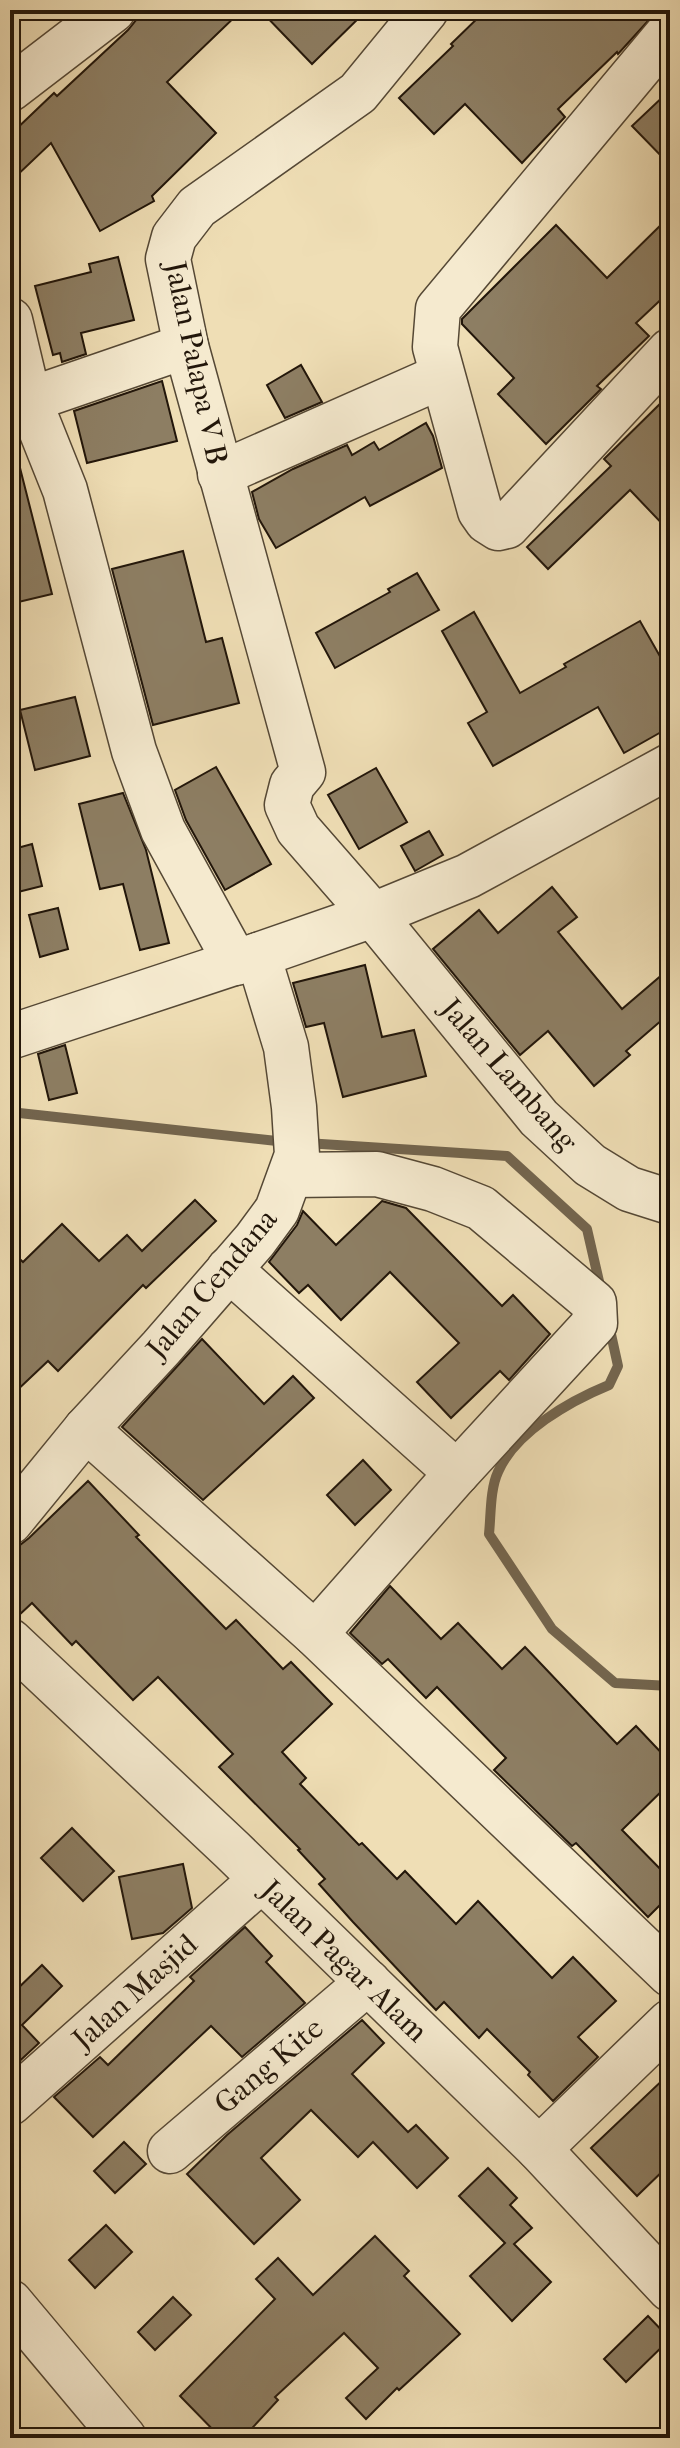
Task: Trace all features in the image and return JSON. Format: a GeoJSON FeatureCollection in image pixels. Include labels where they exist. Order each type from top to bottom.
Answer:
{"type":"FeatureCollection","features":[{"type":"Feature","properties":{"kind":"street"},"geometry":{"type":"LineString","coordinates":[[10,89],[113,10]]}},
{"type":"Feature","properties":{"kind":"street","name":"Jalan Palapa V B"},"geometry":{"type":"LineString","coordinates":[[303,772],[186,346],[168,259],[174,237],[197,207],[358,93],[426,10]]}},
{"type":"Feature","properties":{"kind":"street"},"geometry":{"type":"LineString","coordinates":[[670,31],[438,309],[435,347],[480,511],[487,521],[498,528],[507,526],[670,351]]}},
{"type":"Feature","properties":{"kind":"street","name":"Jalan Cendana"},"geometry":{"type":"LineString","coordinates":[[10,320],[29,400],[65,490],[134,751],[163,830],[247,959],[286,1047],[294,1107],[294,1165],[277,1210],[229,1269],[86,1429],[10,1522]]}},
{"type":"Feature","properties":{"kind":"street"},"geometry":{"type":"LineString","coordinates":[[29,400],[186,346]]}},
{"type":"Feature","properties":{"kind":"street"},"geometry":{"type":"LineString","coordinates":[[220,474],[442,376]]}},
{"type":"Feature","properties":{"kind":"street"},"geometry":{"type":"LineString","coordinates":[[10,1037],[373,915],[468,876],[670,766]]}},
{"type":"Feature","properties":{"kind":"street","name":"Jalan Lambang"},"geometry":{"type":"LineString","coordinates":[[303,772],[292,785],[287,805],[298,829],[373,915],[539,1118],[590,1165],[629,1189],[670,1202]]}},
{"type":"Feature","properties":{"kind":"street"},"geometry":{"type":"LineString","coordinates":[[294,1165],[377,1174],[433,1189],[481,1208],[594,1303],[595,1323],[315,1634]]}},
{"type":"Feature","properties":{"kind":"street"},"geometry":{"type":"LineString","coordinates":[[229,1269],[457,1473]]}},
{"type":"Feature","properties":{"kind":"street"},"geometry":{"type":"LineString","coordinates":[[86,1429],[315,1634],[670,1974]]}},
{"type":"Feature","properties":{"kind":"street","name":"Jalan Pagar Alam"},"geometry":{"type":"LineString","coordinates":[[10,1641],[92,1716],[539,2149],[670,2289]]}},
{"type":"Feature","properties":{"kind":"street","name":"Jalan Masjid"},"geometry":{"type":"LineString","coordinates":[[10,2103],[261,1880]]}},
{"type":"Feature","properties":{"kind":"street","name":"Gang Kite"},"geometry":{"type":"LineString","coordinates":[[170,2151],[368,1982]]}},
{"type":"Feature","properties":{"kind":"street"},"geometry":{"type":"LineString","coordinates":[[539,2149],[670,2022]]}},
{"type":"Feature","properties":{"kind":"street"},"geometry":{"type":"LineString","coordinates":[[10,2303],[124,2438]]}},
{"type":"Feature","properties":{"kind":"building"},"geometry":{"type":"Polygon","coordinates":[[[137,10],[242,10],[167,82],[216,133],[152,196],[154,201],[100,231],[51,143],[10,182],[10,135],[128,30],[136,20],[137,10]]]}},
{"type":"Feature","properties":{"kind":"building"},"geometry":{"type":"Polygon","coordinates":[[[260,10],[367,10],[312,64],[260,10]]]}},
{"type":"Feature","properties":{"kind":"building"},"geometry":{"type":"Polygon","coordinates":[[[486,10],[658,10],[618,54],[558,109],[565,117],[522,163],[465,104],[434,134],[399,98],[486,10]]]}},
{"type":"Feature","properties":{"kind":"building"},"geometry":{"type":"Polygon","coordinates":[[[670,90],[670,165],[632,126],[670,90]]]}},
{"type":"Feature","properties":{"kind":"building"},"geometry":{"type":"Polygon","coordinates":[[[670,216],[670,291],[636,323],[649,336],[597,386],[601,389],[546,444],[498,394],[514,378],[462,324],[462,319],[556,225],[607,278],[670,216]]]}},
{"type":"Feature","properties":{"kind":"building"},"geometry":{"type":"Polygon","coordinates":[[[118,257],[134,320],[81,333],[86,354],[62,362],[60,353],[53,355],[35,286],[91,272],[89,264],[118,257]]]}},
{"type":"Feature","properties":{"kind":"building"},"geometry":{"type":"Polygon","coordinates":[[[301,365],[322,402],[285,418],[267,385],[301,365]]]}},
{"type":"Feature","properties":{"kind":"building"},"geometry":{"type":"Polygon","coordinates":[[[162,381],[177,441],[87,463],[74,411],[162,381]]]}},
{"type":"Feature","properties":{"kind":"building"},"geometry":{"type":"Polygon","coordinates":[[[670,394],[670,532],[630,490],[548,569],[527,547],[611,466],[604,459],[670,394]]]}},
{"type":"Feature","properties":{"kind":"building"},"geometry":{"type":"Polygon","coordinates":[[[426,423],[442,468],[370,506],[365,497],[276,548],[259,519],[252,492],[293,469],[347,445],[352,455],[374,442],[379,450],[426,423]]]}},
{"type":"Feature","properties":{"kind":"building"},"geometry":{"type":"Polygon","coordinates":[[[19,464],[52,594],[10,604],[10,465],[19,464]]]}},
{"type":"Feature","properties":{"kind":"building"},"geometry":{"type":"Polygon","coordinates":[[[183,551],[206,642],[222,638],[239,703],[153,725],[112,569],[183,551]]]}},
{"type":"Feature","properties":{"kind":"building"},"geometry":{"type":"Polygon","coordinates":[[[417,573],[439,610],[335,668],[316,633],[390,592],[388,589],[417,573]]]}},
{"type":"Feature","properties":{"kind":"building"},"geometry":{"type":"Polygon","coordinates":[[[474,612],[520,693],[640,621],[670,674],[670,727],[624,753],[598,707],[493,766],[468,723],[487,712],[442,631],[474,612]]]}},
{"type":"Feature","properties":{"kind":"building"},"geometry":{"type":"Polygon","coordinates":[[[75,697],[90,756],[35,770],[20,710],[75,697]]]}},
{"type":"Feature","properties":{"kind":"building"},"geometry":{"type":"Polygon","coordinates":[[[216,767],[271,864],[225,890],[186,820],[175,790],[216,767]]]}},
{"type":"Feature","properties":{"kind":"building"},"geometry":{"type":"Polygon","coordinates":[[[376,768],[407,822],[359,849],[328,795],[376,768]]]}},
{"type":"Feature","properties":{"kind":"building"},"geometry":{"type":"Polygon","coordinates":[[[123,793],[146,850],[169,943],[140,950],[123,884],[100,889],[79,804],[123,793]]]}},
{"type":"Feature","properties":{"kind":"building"},"geometry":{"type":"Polygon","coordinates":[[[429,831],[443,855],[415,871],[401,846],[429,831]]]}},
{"type":"Feature","properties":{"kind":"building"},"geometry":{"type":"Polygon","coordinates":[[[32,844],[42,886],[10,894],[10,850],[32,844]]]}},
{"type":"Feature","properties":{"kind":"building"},"geometry":{"type":"Polygon","coordinates":[[[552,887],[577,917],[558,932],[622,1009],[670,968],[670,1013],[626,1051],[630,1055],[594,1086],[548,1031],[520,1055],[433,949],[479,910],[498,933],[552,887]]]}},
{"type":"Feature","properties":{"kind":"building"},"geometry":{"type":"Polygon","coordinates":[[[58,908],[68,949],[40,957],[29,915],[58,908]]]}},
{"type":"Feature","properties":{"kind":"building"},"geometry":{"type":"Polygon","coordinates":[[[365,965],[382,1037],[414,1030],[426,1076],[343,1097],[324,1023],[306,1027],[293,983],[365,965]]]}},
{"type":"Feature","properties":{"kind":"building"},"geometry":{"type":"Polygon","coordinates":[[[65,1045],[77,1093],[49,1100],[38,1054],[65,1045]]]}},
{"type":"Feature","properties":{"kind":"building"},"geometry":{"type":"Polygon","coordinates":[[[195,1200],[216,1221],[146,1288],[143,1285],[58,1371],[48,1361],[10,1397],[10,1250],[23,1262],[62,1224],[99,1261],[127,1235],[142,1251],[195,1200]]]}},
{"type":"Feature","properties":{"kind":"building"},"geometry":{"type":"Polygon","coordinates":[[[382,1201],[406,1208],[502,1306],[513,1295],[550,1334],[509,1380],[500,1371],[451,1418],[417,1382],[459,1343],[390,1272],[341,1320],[308,1285],[299,1293],[269,1262],[297,1225],[303,1211],[336,1245],[382,1201]]]}},
{"type":"Feature","properties":{"kind":"building"},"geometry":{"type":"Polygon","coordinates":[[[202,1339],[264,1404],[293,1376],[314,1398],[203,1500],[122,1427],[202,1339]]]}},
{"type":"Feature","properties":{"kind":"building"},"geometry":{"type":"Polygon","coordinates":[[[363,1460],[391,1490],[355,1525],[327,1495],[363,1460]]]}},
{"type":"Feature","properties":{"kind":"building"},"geometry":{"type":"Polygon","coordinates":[[[88,1481],[139,1535],[136,1537],[226,1629],[236,1620],[283,1669],[291,1662],[332,1704],[282,1752],[306,1778],[300,1784],[359,1845],[362,1843],[397,1879],[405,1871],[456,1924],[478,1901],[552,1978],[573,1957],[616,2001],[578,2037],[598,2057],[553,2101],[528,2075],[530,2072],[487,2029],[479,2038],[444,2002],[436,2010],[353,1922],[319,1884],[325,1879],[300,1849],[219,1767],[233,1754],[158,1677],[133,1700],[76,1641],[72,1645],[32,1603],[17,1617],[10,1617],[10,1546],[20,1545],[29,1538],[88,1481]]]}},
{"type":"Feature","properties":{"kind":"building"},"geometry":{"type":"Polygon","coordinates":[[[390,1586],[441,1639],[458,1623],[502,1669],[525,1647],[617,1744],[636,1726],[670,1762],[670,1783],[622,1830],[670,1879],[670,1895],[648,1917],[576,1843],[572,1846],[494,1770],[506,1758],[437,1687],[426,1698],[388,1659],[382,1664],[350,1633],[390,1586]]]}},
{"type":"Feature","properties":{"kind":"building"},"geometry":{"type":"Polygon","coordinates":[[[72,1828],[114,1871],[83,1901],[41,1858],[72,1828]]]}},
{"type":"Feature","properties":{"kind":"building"},"geometry":{"type":"Polygon","coordinates":[[[183,1864],[192,1908],[163,1933],[132,1939],[119,1877],[183,1864]]]}},
{"type":"Feature","properties":{"kind":"building"},"geometry":{"type":"Polygon","coordinates":[[[245,1927],[272,1956],[266,1962],[305,2003],[242,2057],[211,2026],[93,2137],[54,2097],[100,2057],[108,2065],[194,1981],[190,1977],[245,1927]]]}},
{"type":"Feature","properties":{"kind":"building"},"geometry":{"type":"Polygon","coordinates":[[[42,1965],[62,1986],[22,2025],[39,2043],[10,2070],[10,1996],[42,1965]]]}},
{"type":"Feature","properties":{"kind":"building"},"geometry":{"type":"Polygon","coordinates":[[[362,2020],[384,2043],[352,2074],[408,2132],[416,2125],[448,2158],[417,2188],[373,2142],[358,2157],[311,2110],[261,2158],[300,2200],[254,2244],[187,2174],[227,2135],[362,2020]]]}},
{"type":"Feature","properties":{"kind":"building"},"geometry":{"type":"Polygon","coordinates":[[[670,2073],[670,2164],[637,2196],[591,2148],[670,2073]]]}},
{"type":"Feature","properties":{"kind":"building"},"geometry":{"type":"Polygon","coordinates":[[[124,2142],[146,2164],[115,2193],[94,2171],[124,2142]]]}},
{"type":"Feature","properties":{"kind":"building"},"geometry":{"type":"Polygon","coordinates":[[[488,2168],[517,2198],[510,2205],[532,2228],[514,2244],[551,2282],[512,2321],[470,2276],[505,2243],[459,2196],[488,2168]]]}},
{"type":"Feature","properties":{"kind":"building"},"geometry":{"type":"Polygon","coordinates":[[[106,2225],[132,2252],[95,2288],[69,2260],[106,2225]]]}},
{"type":"Feature","properties":{"kind":"building"},"geometry":{"type":"Polygon","coordinates":[[[375,2236],[409,2271],[404,2276],[460,2334],[366,2419],[346,2398],[378,2368],[344,2333],[275,2397],[278,2400],[243,2438],[221,2438],[180,2396],[275,2299],[256,2279],[278,2258],[313,2295],[375,2236]]]}},
{"type":"Feature","properties":{"kind":"building"},"geometry":{"type":"Polygon","coordinates":[[[173,2297],[191,2315],[155,2350],[138,2332],[173,2297]]]}},
{"type":"Feature","properties":{"kind":"building"},"geometry":{"type":"Polygon","coordinates":[[[648,2316],[670,2339],[626,2382],[604,2359],[648,2316]]]}},
{"type":"Feature","properties":{"kind":"waterway"},"geometry":{"type":"LineString","coordinates":[[10,1112],[286,1142]]}},
{"type":"Feature","properties":{"kind":"waterway"},"geometry":{"type":"LineString","coordinates":[[306,1143],[507,1156],[587,1229],[601,1290]]}},
{"type":"Feature","properties":{"kind":"waterway"},"geometry":{"type":"LineString","coordinates":[[609,1325],[618,1366],[609,1385],[545,1420],[506,1457],[495,1479],[489,1534],[552,1629],[615,1683],[670,1686]]}}]}
